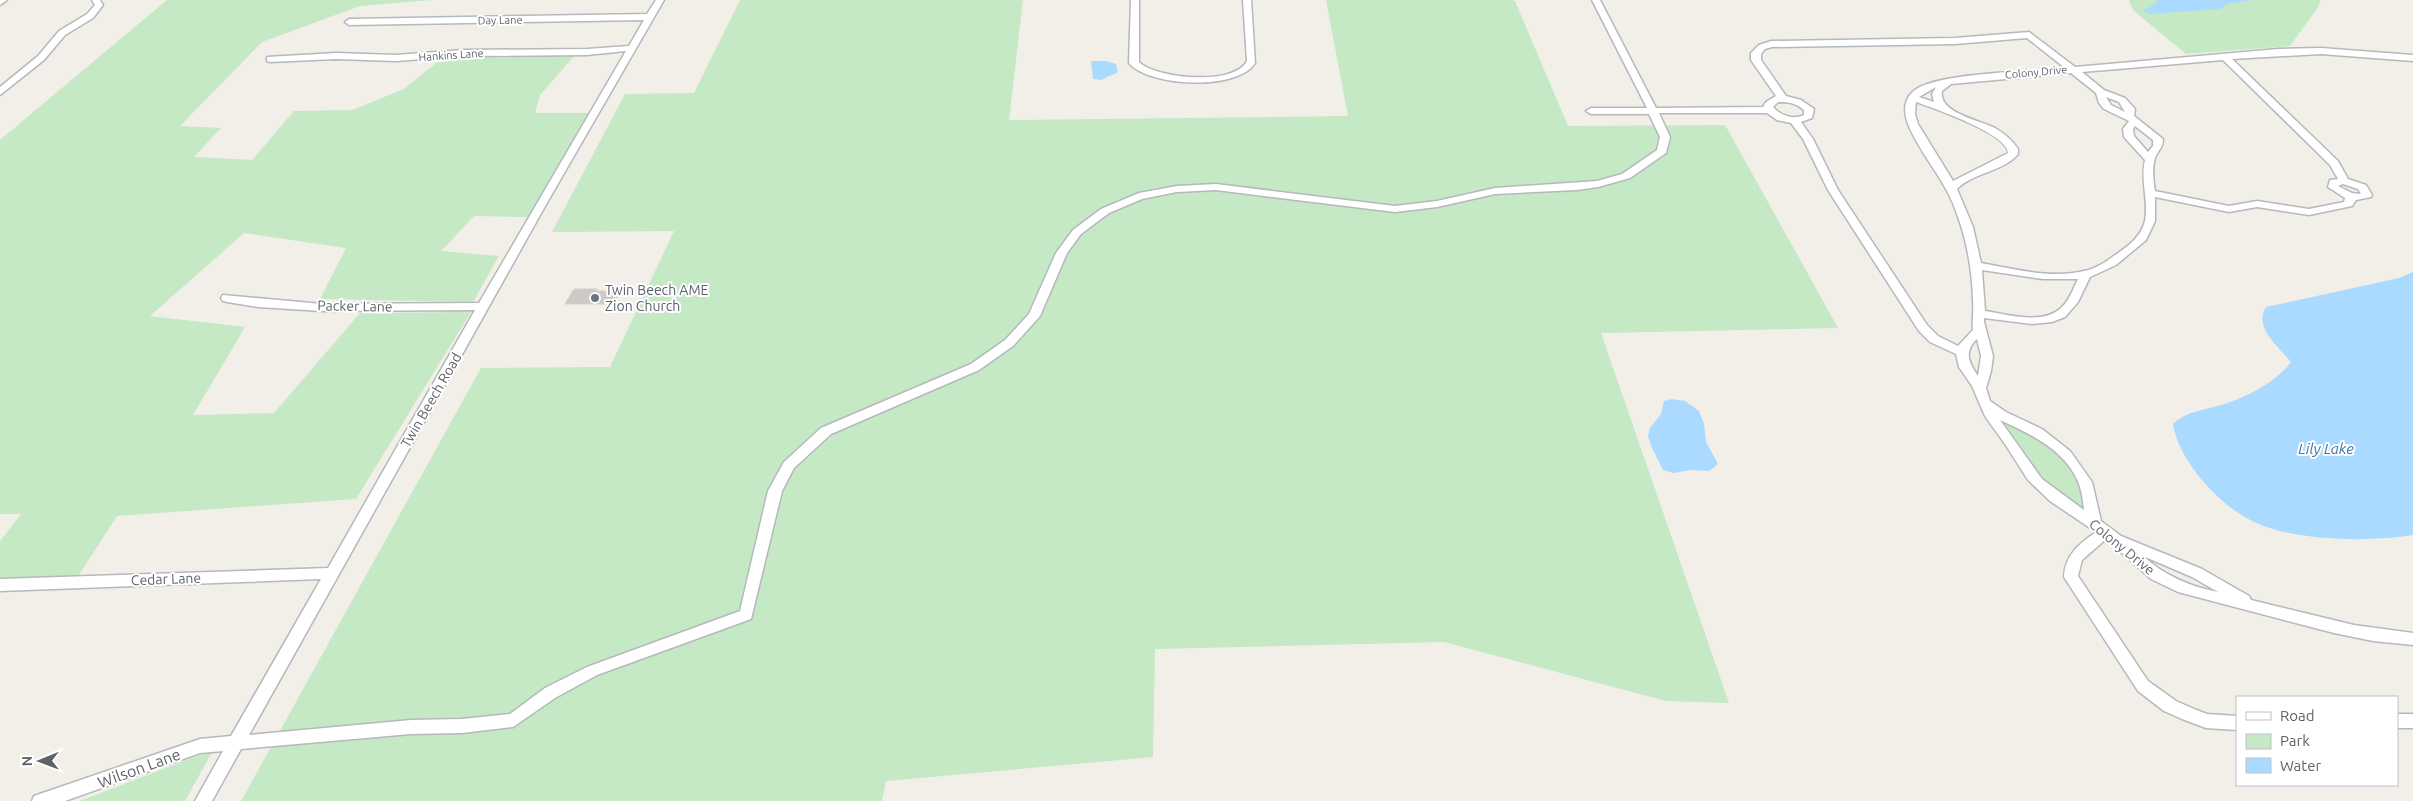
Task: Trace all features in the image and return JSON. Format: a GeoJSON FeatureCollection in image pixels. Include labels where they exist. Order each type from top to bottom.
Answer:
{"type":"FeatureCollection","features":[{"type":"Feature","properties":{"kind":"street","name":"Twin Beech Road"},"geometry":{"type":"LineString","coordinates":[[203,801],[660,0]]}},
{"type":"Feature","properties":{"kind":"street"},"geometry":{"type":"LineString","coordinates":[[1134,0],[1134,63],[1142,72],[1167,78],[1225,78],[1248,68],[1252,61],[1247,0]]}},
{"type":"Feature","properties":{"kind":"street"},"geometry":{"type":"LineString","coordinates":[[1596,0],[1653,111]]}},
{"type":"Feature","properties":{"kind":"street"},"geometry":{"type":"LineString","coordinates":[[0,83],[46,43],[90,16],[98,2]]}},
{"type":"Feature","properties":{"kind":"street","name":"Day Lane"},"geometry":{"type":"LineString","coordinates":[[349,22],[650,17]]}},
{"type":"Feature","properties":{"kind":"street"},"geometry":{"type":"LineString","coordinates":[[0,92],[41,58],[62,33]]}},
{"type":"Feature","properties":{"kind":"street"},"geometry":{"type":"LineString","coordinates":[[1783,99],[1756,60],[1756,52],[1771,44],[1955,41],[2029,35],[2101,92],[2126,103],[2130,109],[2131,118],[2128,129],[2129,137],[2149,159]]}},
{"type":"Feature","properties":{"kind":"street","name":"Hankins Lane"},"geometry":{"type":"LineString","coordinates":[[270,59],[336,56],[396,58],[462,53],[587,52],[632,48]]}},
{"type":"Feature","properties":{"kind":"street","name":"Colony Drive"},"geometry":{"type":"LineString","coordinates":[[1913,98],[1924,88],[1934,83],[2224,56],[2321,51],[2413,58]]}},
{"type":"Feature","properties":{"kind":"street"},"geometry":{"type":"LineString","coordinates":[[2224,56],[2334,163],[2344,181]]}},
{"type":"Feature","properties":{"kind":"street"},"geometry":{"type":"LineString","coordinates":[[1944,109],[1938,102],[1936,94],[1940,86],[1949,81]]}},
{"type":"Feature","properties":{"kind":"street"},"geometry":{"type":"LineString","coordinates":[[1952,188],[1960,180],[2007,159],[2013,154],[2013,149],[2002,137],[1955,116],[1944,109],[1913,98],[1910,107],[1910,118],[1952,188],[1969,230],[1977,266],[1980,314],[1978,330],[1989,360],[1980,387]]}},
{"type":"Feature","properties":{"kind":"street"},"geometry":{"type":"LineString","coordinates":[[1591,111],[1769,110],[1776,116],[1794,120],[1809,116],[1809,109],[1801,103],[1783,99],[1771,101],[1768,106],[1769,110]]}},
{"type":"Feature","properties":{"kind":"street","name":"Wilson Lane"},"geometry":{"type":"LineString","coordinates":[[40,801],[74,792],[200,746],[238,741],[411,727],[462,726],[513,720],[550,693],[592,671],[746,615],[775,491],[789,466],[826,431],[866,412],[975,367],[1009,343],[1034,316],[1062,253],[1077,232],[1105,211],[1139,196],[1177,189],[1216,187],[1395,209],[1437,204],[1495,191],[1563,188],[1598,184],[1626,176],[1662,151],[1664,137],[1653,111]]}},
{"type":"Feature","properties":{"kind":"street"},"geometry":{"type":"LineString","coordinates":[[1977,266],[2051,276],[2085,275],[2108,266],[2140,241],[2148,231],[2151,208],[2149,159],[2158,146],[2158,139],[2131,118]]}},
{"type":"Feature","properties":{"kind":"street"},"geometry":{"type":"LineString","coordinates":[[1794,120],[1808,139],[1822,171],[1833,190],[1923,328],[1934,338],[1961,352],[1966,341],[1978,330]]}},
{"type":"Feature","properties":{"kind":"street"},"geometry":{"type":"LineString","coordinates":[[2344,181],[2357,184],[2367,192],[2367,195],[2361,197],[2350,196],[2333,186],[2334,182],[2344,181]]}},
{"type":"Feature","properties":{"kind":"street"},"geometry":{"type":"LineString","coordinates":[[2149,193],[2229,209],[2257,204],[2309,212],[2348,204],[2351,201],[2350,196]]}},
{"type":"Feature","properties":{"kind":"street"},"geometry":{"type":"LineString","coordinates":[[1980,314],[2019,320],[2041,320],[2060,314],[2069,306],[2085,275]]}},
{"type":"Feature","properties":{"kind":"street","name":"Packer Lane"},"geometry":{"type":"LineString","coordinates":[[226,298],[246,302],[301,306],[484,307]]}},
{"type":"Feature","properties":{"kind":"street","name":"Colony Drive"},"geometry":{"type":"LineString","coordinates":[[1961,352],[1962,362],[1980,387],[1983,401],[1994,423],[2021,456],[2024,466],[2037,481],[2074,512],[2105,531],[2152,573],[2173,584],[2223,600],[2255,606],[2327,626],[2413,639]]}},
{"type":"Feature","properties":{"kind":"street"},"geometry":{"type":"LineString","coordinates":[[1983,401],[2003,417],[2038,432],[2062,450],[2083,478],[2088,489],[2089,511],[2105,531],[2197,572],[2255,606]]}},
{"type":"Feature","properties":{"kind":"street"},"geometry":{"type":"LineString","coordinates":[[2105,531],[2077,553],[2070,566],[2071,577],[2131,671],[2143,686],[2169,708],[2206,720],[2236,723]]}},
{"type":"Feature","properties":{"kind":"street","name":"Cedar Lane"},"geometry":{"type":"LineString","coordinates":[[0,585],[332,573]]}},
{"type":"Feature","properties":{"kind":"street"},"geometry":{"type":"LineString","coordinates":[[2398,721],[2413,721]]}},
{"type":"Feature","properties":{"kind":"green space"},"geometry":{"type":"Polygon","coordinates":[[[167,0],[431,0],[360,6],[262,42],[180,126],[221,128],[194,157],[252,160],[294,111],[352,110],[404,89],[436,63],[458,56],[531,53],[575,55],[540,95],[535,113],[589,113],[528,217],[474,216],[441,251],[499,256],[473,302],[320,299],[346,248],[244,233],[150,316],[245,327],[193,415],[274,413],[360,313],[471,312],[356,499],[117,516],[77,578],[0,580],[0,541],[21,514],[0,514],[0,140],[167,0]]]}},
{"type":"Feature","properties":{"kind":"green space"},"geometry":{"type":"Polygon","coordinates":[[[740,0],[1023,0],[1009,120],[1348,116],[1326,0],[1511,0],[1515,1],[1568,126],[1725,125],[1838,328],[1601,333],[1729,703],[1666,701],[1444,642],[1155,649],[1153,757],[886,781],[882,801],[241,801],[481,368],[610,367],[674,231],[552,232],[625,94],[694,93],[740,0]]]}},
{"type":"Feature","properties":{"kind":"green space"},"geometry":{"type":"Polygon","coordinates":[[[2129,0],[2321,0],[2290,46],[2186,54],[2133,10],[2129,0]]]}},
{"type":"Feature","properties":{"kind":"green space"},"geometry":{"type":"Polygon","coordinates":[[[1998,418],[2048,442],[2078,476],[2085,510],[2081,511],[2042,482],[1998,418]]]}},
{"type":"Feature","properties":{"kind":"green space"},"geometry":{"type":"Polygon","coordinates":[[[212,752],[185,801],[80,801],[197,756],[212,752]]]}},
{"type":"Feature","properties":{"kind":"water"},"geometry":{"type":"Polygon","coordinates":[[[2158,0],[2251,0],[2227,4],[2220,9],[2149,14],[2142,10],[2148,9],[2158,0]]]}},
{"type":"Feature","properties":{"kind":"water"},"geometry":{"type":"Polygon","coordinates":[[[1091,61],[1106,61],[1116,64],[1118,72],[1101,80],[1093,79],[1091,61]]]}},
{"type":"Feature","properties":{"kind":"water","name":"Lily Lake"},"geometry":{"type":"Polygon","coordinates":[[[2413,272],[2413,535],[2376,539],[2316,537],[2261,525],[2232,509],[2205,484],[2194,469],[2177,439],[2173,424],[2186,415],[2222,405],[2255,391],[2272,381],[2286,369],[2291,362],[2274,344],[2265,330],[2263,315],[2266,307],[2399,278],[2413,272]]]}},
{"type":"Feature","properties":{"kind":"water"},"geometry":{"type":"Polygon","coordinates":[[[1672,399],[1685,401],[1699,411],[1704,424],[1706,442],[1717,462],[1717,465],[1709,471],[1690,470],[1674,473],[1663,470],[1648,436],[1650,428],[1661,414],[1664,401],[1672,399]]]}},
{"type":"Feature","properties":{"kind":"building","name":"Twin Beech AME Zion Church"},"geometry":{"type":"Polygon","coordinates":[[[574,289],[620,291],[614,304],[565,304],[574,289]]]}},
{"type":"Feature","properties":{"kind":"place","name":"Twin Beech AME Zion Church"},"geometry":{"type":"Point","coordinates":[595,298]}}]}
